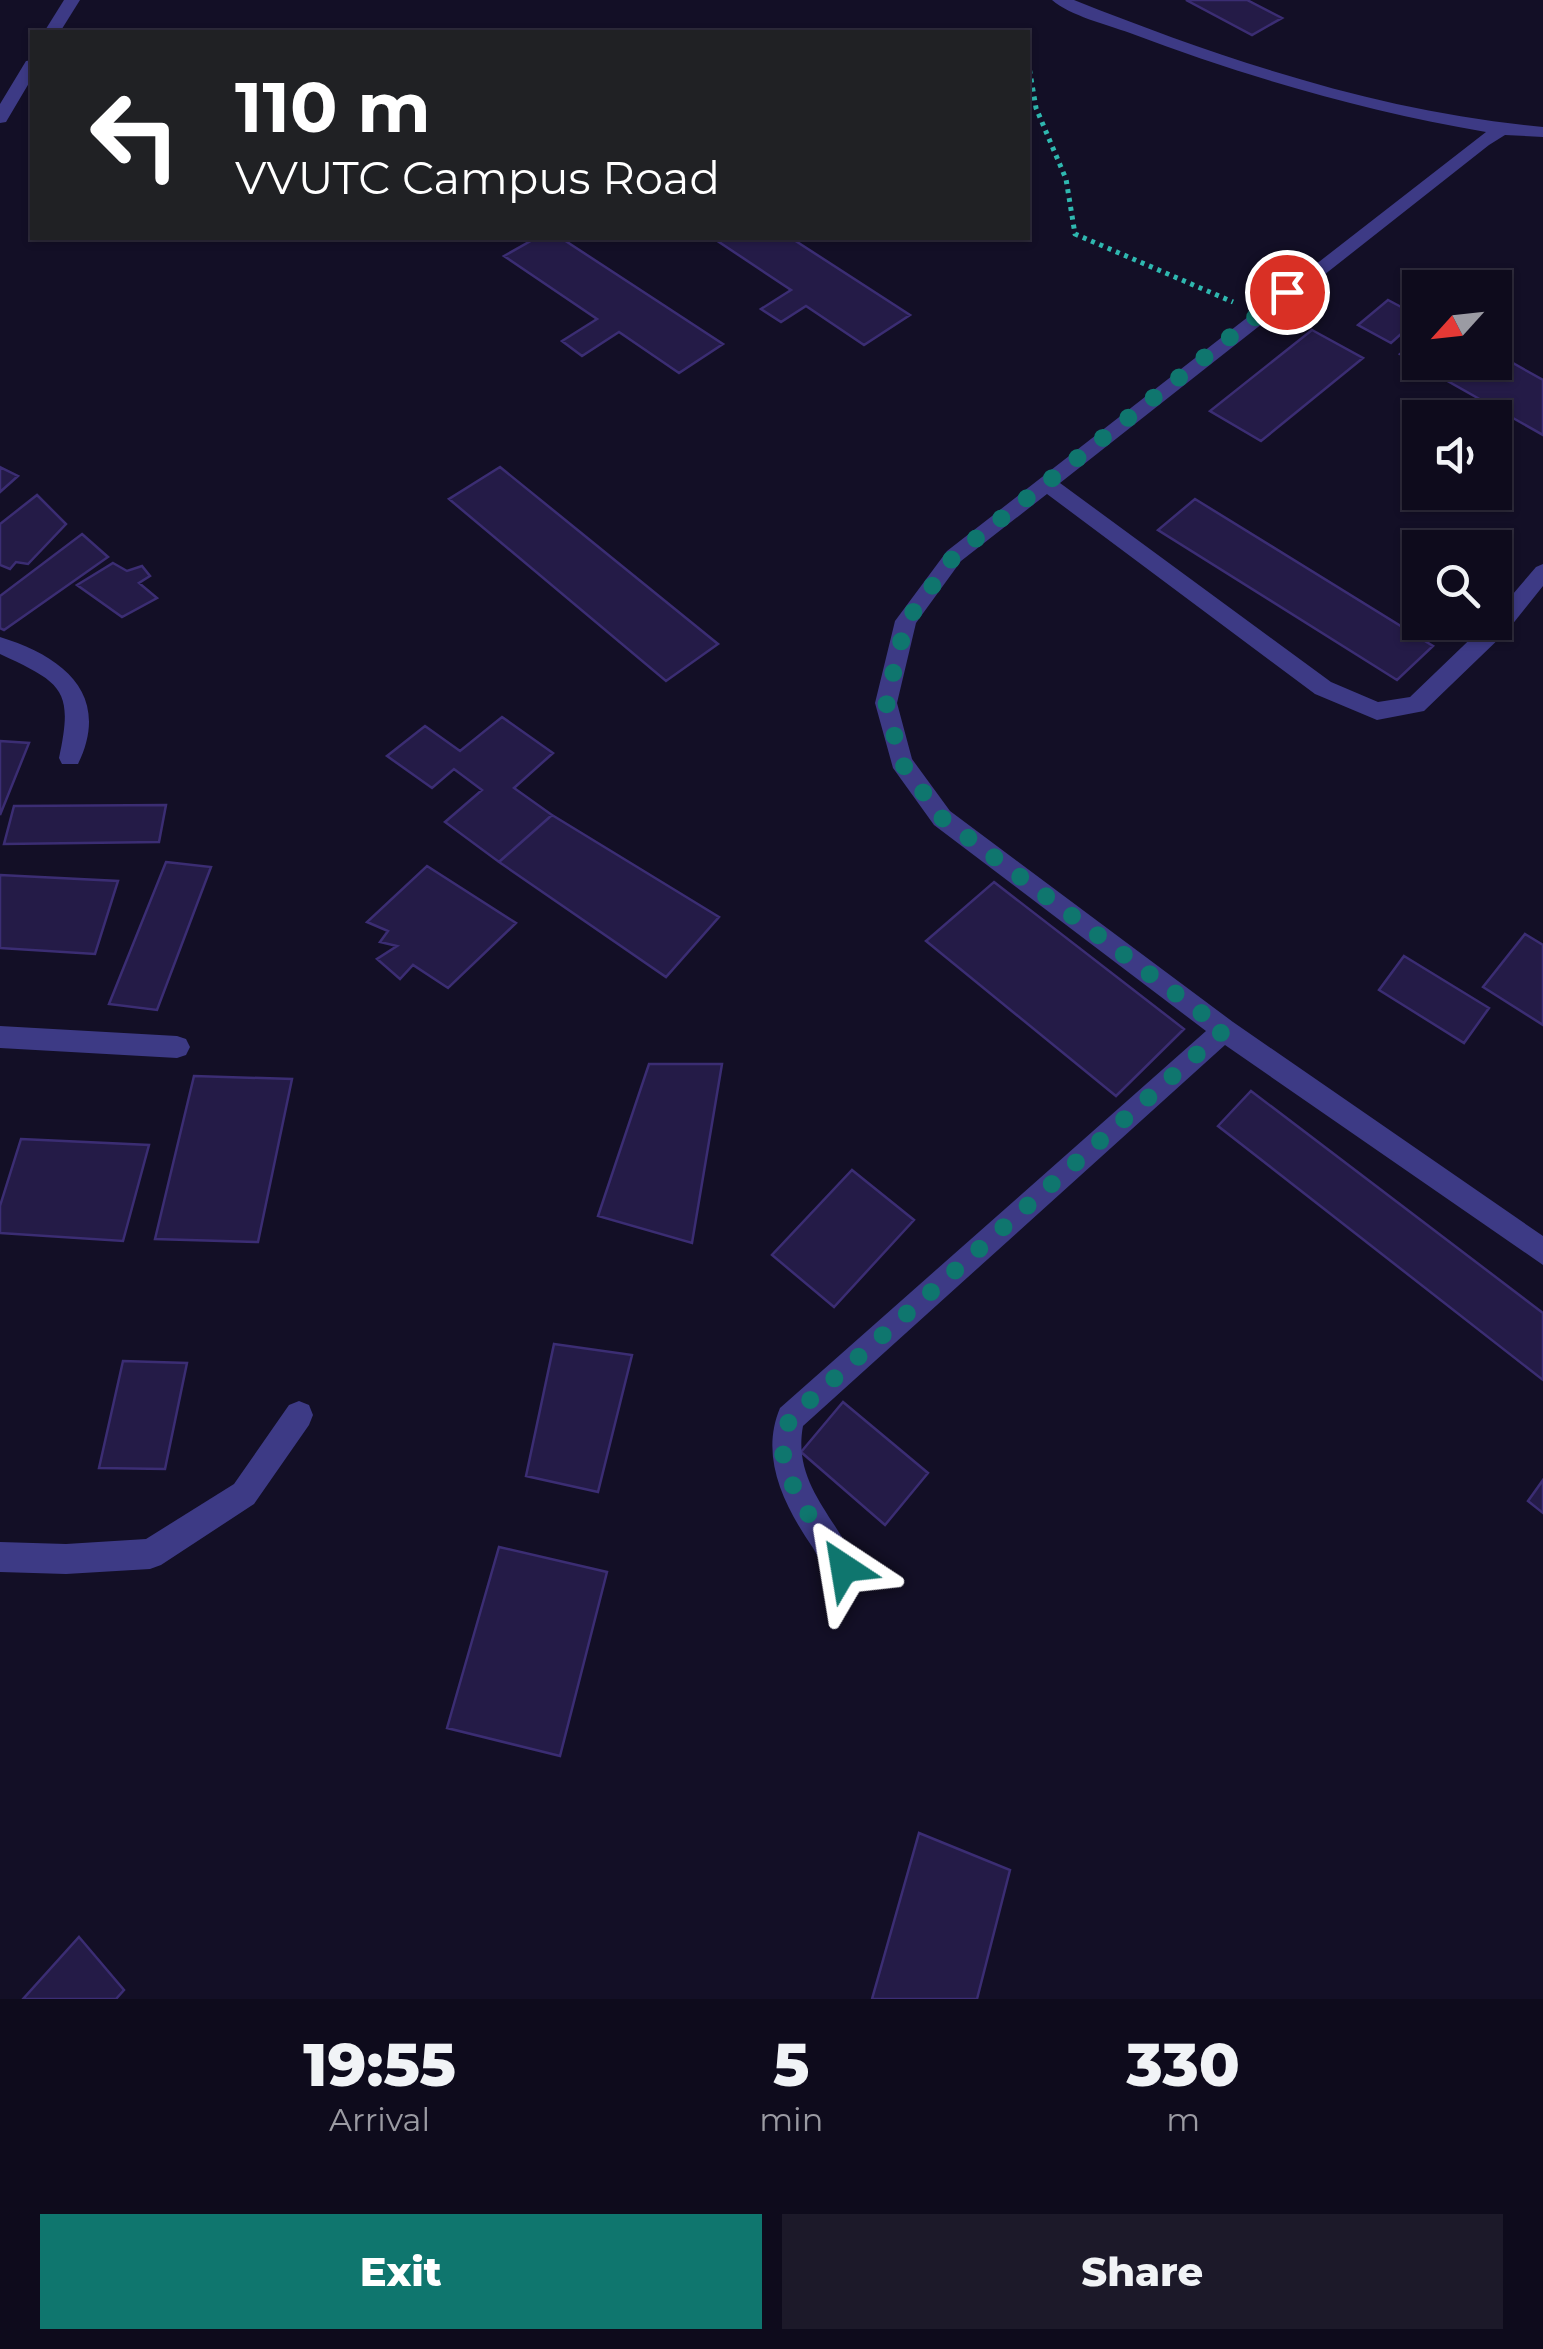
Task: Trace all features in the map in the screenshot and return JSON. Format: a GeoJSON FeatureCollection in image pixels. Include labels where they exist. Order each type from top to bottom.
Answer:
{"type":"FeatureCollection","features":[{"type":"Feature","properties":{"kind":"street"},"geometry":{"type":"LineString","coordinates":[[53,30],[72,0]]}},
{"type":"Feature","properties":{"kind":"street"},"geometry":{"type":"LineString","coordinates":[[1060,0],[1240,69],[1373,105],[1502,130],[1543,132]]}},
{"type":"Feature","properties":{"kind":"street"},"geometry":{"type":"LineString","coordinates":[[0,118],[30,68]]}},
{"type":"Feature","properties":{"kind":"street"},"geometry":{"type":"LineString","coordinates":[[1502,130],[1259,314],[954,556],[906,622],[886,702],[901,762],[942,818],[1224,1030],[1543,1252]]}},
{"type":"Feature","properties":{"kind":"street"},"geometry":{"type":"LineString","coordinates":[[1046,483],[1322,688],[1377,710],[1416,705],[1499,625],[1543,572]]}},
{"type":"Feature","properties":{"kind":"street"},"geometry":{"type":"LineString","coordinates":[[0,645],[53,672],[69,687],[78,707],[70,758]]}},
{"type":"Feature","properties":{"kind":"street"},"geometry":{"type":"LineString","coordinates":[[844,1568],[810,1516],[786,1468],[782,1442],[790,1418],[1224,1030]]}},
{"type":"Feature","properties":{"kind":"street"},"geometry":{"type":"LineString","coordinates":[[0,1038],[176,1047]]}},
{"type":"Feature","properties":{"kind":"street"},"geometry":{"type":"LineString","coordinates":[[0,1557],[66,1559],[150,1554],[244,1494],[299,1415]]}},
{"type":"Feature","properties":{"kind":"path"},"geometry":{"type":"LineString","coordinates":[[1030,73],[1036,108],[1066,179],[1074,234],[1259,314]]}},
{"type":"Feature","properties":{"kind":"building"},"geometry":{"type":"Polygon","coordinates":[[[1186,0],[1247,0],[1282,18],[1252,35],[1186,0]]]}},
{"type":"Feature","properties":{"kind":"building"},"geometry":{"type":"Polygon","coordinates":[[[532,240],[564,240],[723,344],[679,373],[619,332],[582,356],[562,341],[597,319],[504,256],[532,240]]]}},
{"type":"Feature","properties":{"kind":"building"},"geometry":{"type":"Polygon","coordinates":[[[716,240],[794,240],[910,315],[864,345],[806,306],[781,322],[761,309],[791,290],[716,240]]]}},
{"type":"Feature","properties":{"kind":"building"},"geometry":{"type":"Polygon","coordinates":[[[1388,300],[1402,307],[1402,333],[1391,343],[1358,325],[1388,300]]]}},
{"type":"Feature","properties":{"kind":"building"},"geometry":{"type":"Polygon","coordinates":[[[1312,330],[1363,358],[1261,441],[1210,411],[1312,330]]]}},
{"type":"Feature","properties":{"kind":"building"},"geometry":{"type":"Polygon","coordinates":[[[1512,363],[1543,380],[1543,435],[1512,417],[1512,400],[1481,400],[1446,380],[1512,380],[1512,363]]]}},
{"type":"Feature","properties":{"kind":"building"},"geometry":{"type":"Polygon","coordinates":[[[0,467],[18,476],[0,492],[0,467]]]}},
{"type":"Feature","properties":{"kind":"building"},"geometry":{"type":"Polygon","coordinates":[[[500,467],[718,644],[666,681],[449,499],[500,467]]]}},
{"type":"Feature","properties":{"kind":"building"},"geometry":{"type":"Polygon","coordinates":[[[37,495],[66,524],[28,564],[16,562],[10,569],[0,565],[0,524],[37,495]]]}},
{"type":"Feature","properties":{"kind":"building"},"geometry":{"type":"Polygon","coordinates":[[[1195,499],[1402,627],[1402,640],[1423,640],[1433,646],[1397,680],[1158,530],[1195,499]]]}},
{"type":"Feature","properties":{"kind":"building"},"geometry":{"type":"Polygon","coordinates":[[[82,534],[108,557],[4,630],[0,628],[0,596],[82,534]]]}},
{"type":"Feature","properties":{"kind":"building"},"geometry":{"type":"Polygon","coordinates":[[[113,563],[127,571],[142,566],[150,576],[139,583],[157,598],[122,617],[77,585],[113,563]]]}},
{"type":"Feature","properties":{"kind":"building"},"geometry":{"type":"Polygon","coordinates":[[[502,717],[553,753],[514,788],[552,815],[499,862],[445,822],[482,790],[454,769],[432,788],[387,756],[425,726],[460,751],[502,717]]]}},
{"type":"Feature","properties":{"kind":"building"},"geometry":{"type":"Polygon","coordinates":[[[0,741],[29,743],[0,815],[0,741]]]}},
{"type":"Feature","properties":{"kind":"building"},"geometry":{"type":"Polygon","coordinates":[[[166,805],[159,842],[4,844],[14,806],[166,805]]]}},
{"type":"Feature","properties":{"kind":"building"},"geometry":{"type":"Polygon","coordinates":[[[552,815],[719,917],[666,977],[499,862],[552,815]]]}},
{"type":"Feature","properties":{"kind":"building"},"geometry":{"type":"Polygon","coordinates":[[[166,862],[211,867],[157,1010],[109,1004],[166,862]]]}},
{"type":"Feature","properties":{"kind":"building"},"geometry":{"type":"Polygon","coordinates":[[[427,866],[516,923],[448,988],[413,965],[400,979],[377,959],[397,946],[380,942],[388,931],[367,922],[427,866]]]}},
{"type":"Feature","properties":{"kind":"building"},"geometry":{"type":"Polygon","coordinates":[[[0,875],[118,881],[95,954],[0,948],[0,875]]]}},
{"type":"Feature","properties":{"kind":"building"},"geometry":{"type":"Polygon","coordinates":[[[994,882],[1184,1029],[1116,1096],[926,941],[994,882]]]}},
{"type":"Feature","properties":{"kind":"building"},"geometry":{"type":"Polygon","coordinates":[[[1525,934],[1543,945],[1543,1025],[1483,987],[1525,934]]]}},
{"type":"Feature","properties":{"kind":"building"},"geometry":{"type":"Polygon","coordinates":[[[1404,956],[1489,1008],[1464,1043],[1379,990],[1404,956]]]}},
{"type":"Feature","properties":{"kind":"building"},"geometry":{"type":"Polygon","coordinates":[[[649,1064],[722,1064],[692,1243],[598,1216],[649,1064]]]}},
{"type":"Feature","properties":{"kind":"building"},"geometry":{"type":"Polygon","coordinates":[[[194,1076],[292,1079],[258,1242],[155,1239],[194,1076]]]}},
{"type":"Feature","properties":{"kind":"building"},"geometry":{"type":"Polygon","coordinates":[[[1251,1091],[1543,1313],[1543,1380],[1218,1126],[1251,1091]]]}},
{"type":"Feature","properties":{"kind":"building"},"geometry":{"type":"Polygon","coordinates":[[[21,1139],[149,1145],[123,1241],[0,1233],[0,1206],[21,1139]]]}},
{"type":"Feature","properties":{"kind":"building"},"geometry":{"type":"Polygon","coordinates":[[[852,1170],[914,1220],[834,1307],[772,1255],[852,1170]]]}},
{"type":"Feature","properties":{"kind":"building"},"geometry":{"type":"Polygon","coordinates":[[[554,1344],[632,1355],[598,1492],[526,1476],[554,1344]]]}},
{"type":"Feature","properties":{"kind":"building"},"geometry":{"type":"Polygon","coordinates":[[[123,1361],[187,1363],[165,1469],[99,1468],[123,1361]]]}},
{"type":"Feature","properties":{"kind":"building"},"geometry":{"type":"Polygon","coordinates":[[[843,1402],[928,1473],[885,1525],[801,1452],[843,1402]]]}},
{"type":"Feature","properties":{"kind":"building"},"geometry":{"type":"Polygon","coordinates":[[[1543,1480],[1543,1513],[1528,1501],[1543,1480]]]}},
{"type":"Feature","properties":{"kind":"building"},"geometry":{"type":"Polygon","coordinates":[[[499,1547],[607,1572],[560,1756],[447,1728],[499,1547]]]}},
{"type":"Feature","properties":{"kind":"building"},"geometry":{"type":"Polygon","coordinates":[[[919,1833],[1010,1870],[977,1999],[872,1999],[919,1833]]]}},
{"type":"Feature","properties":{"kind":"building"},"geometry":{"type":"Polygon","coordinates":[[[79,1937],[124,1990],[116,1999],[23,1999],[79,1937]]]}},
{"type":"Feature","properties":{"kind":"route"},"geometry":{"type":"LineString","coordinates":[[844,1568],[810,1516],[786,1468],[782,1442],[790,1418],[1224,1030],[942,818],[901,762],[886,702],[906,622],[954,556],[1287,292]]}}]}
